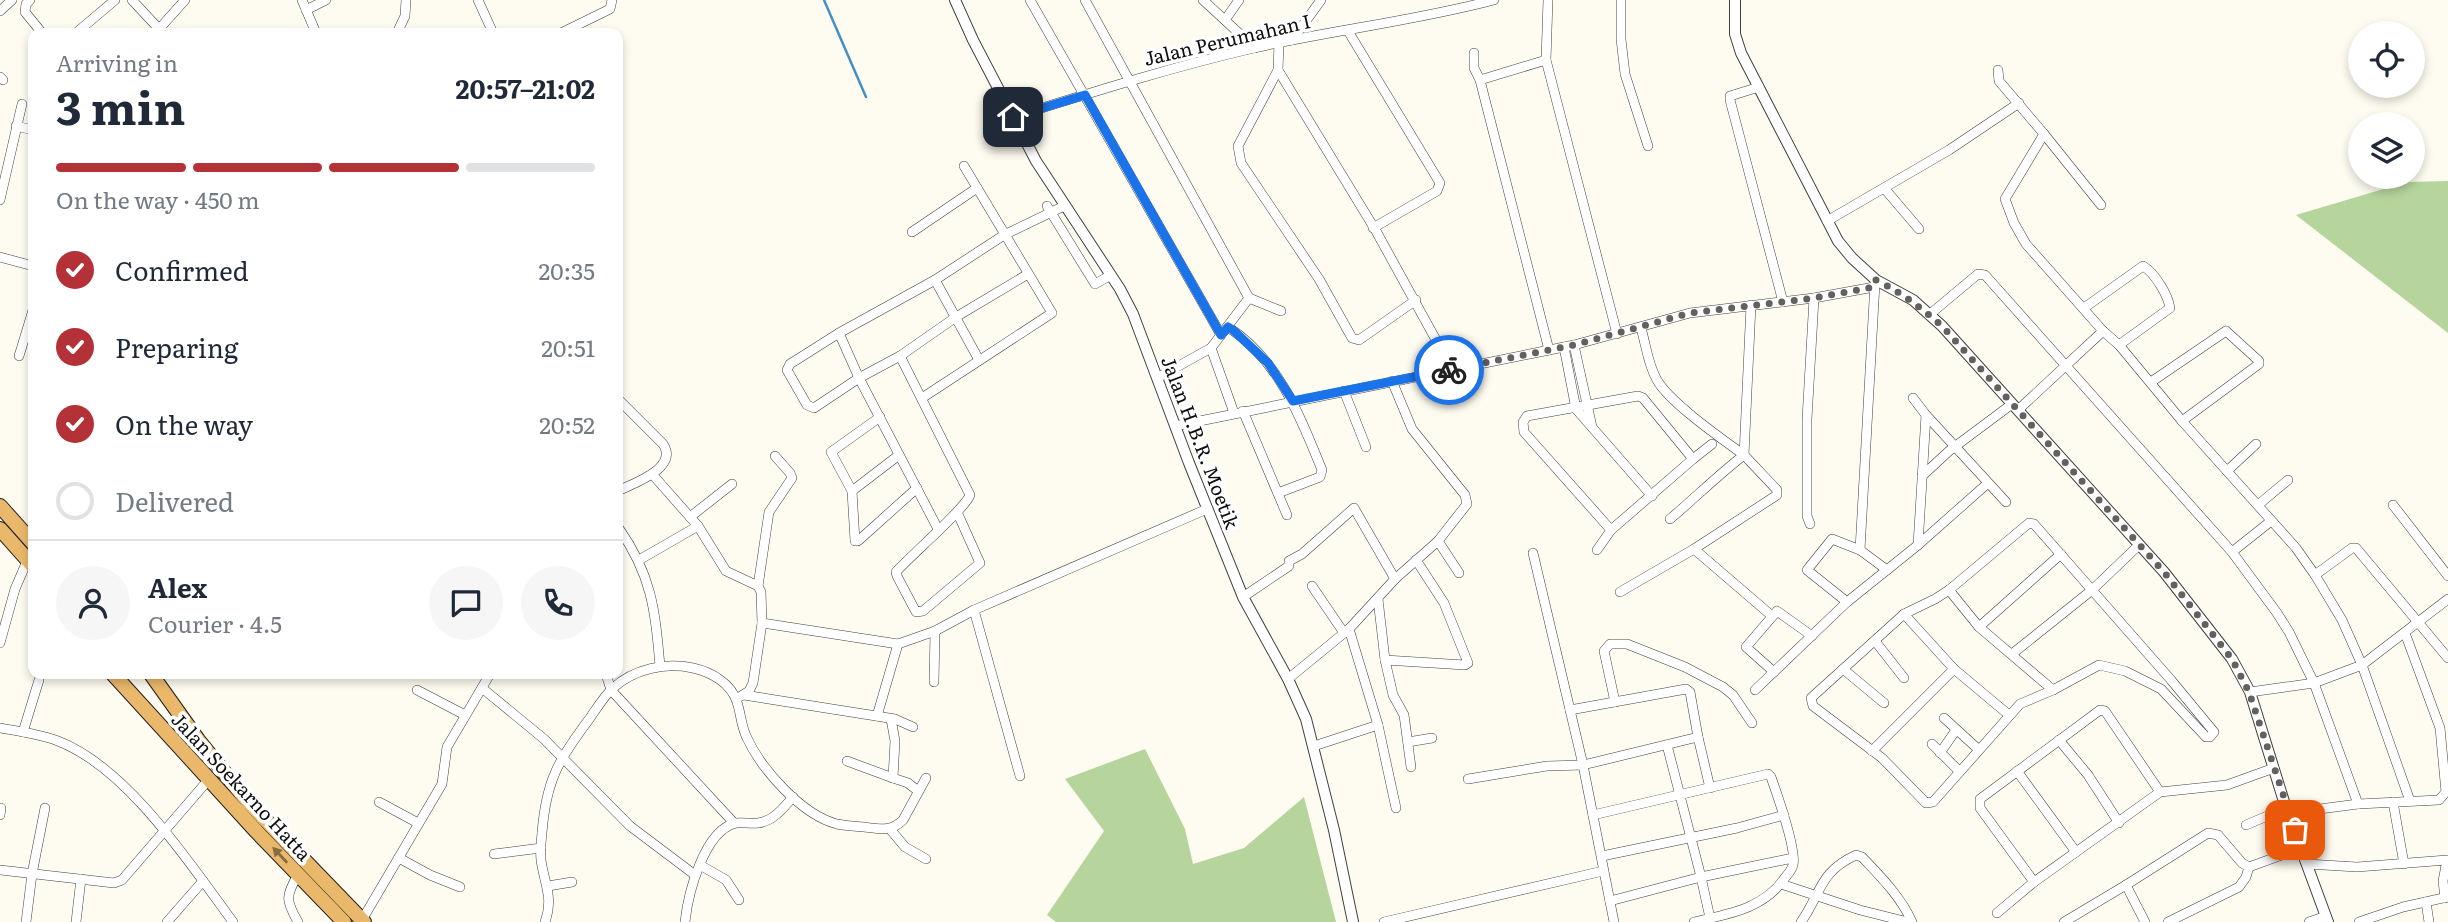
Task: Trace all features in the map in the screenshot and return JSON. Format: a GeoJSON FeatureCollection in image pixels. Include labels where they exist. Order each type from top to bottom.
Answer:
{"type":"FeatureCollection","features":[{"type":"Feature","properties":{"kind":"highway"},"geometry":{"type":"LineString","coordinates":[[0,506],[28,537]]}},
{"type":"Feature","properties":{"kind":"highway"},"geometry":{"type":"LineString","coordinates":[[5,535],[28,560]]}},
{"type":"Feature","properties":{"kind":"highway","name":"Jalan Soekarno Hatta"},"geometry":{"type":"LineString","coordinates":[[122,679],[344,922]]}},
{"type":"Feature","properties":{"kind":"highway","name":"Jalan Soekarno Hatta"},"geometry":{"type":"LineString","coordinates":[[155,679],[198,740],[250,804],[363,921]]}},
{"type":"Feature","properties":{"kind":"street"},"geometry":{"type":"LineString","coordinates":[[0,11],[12,0]]}},
{"type":"Feature","properties":{"kind":"street"},"geometry":{"type":"LineString","coordinates":[[30,0],[26,4],[25,12],[38,28]]}},
{"type":"Feature","properties":{"kind":"street"},"geometry":{"type":"LineString","coordinates":[[82,28],[115,0]]}},
{"type":"Feature","properties":{"kind":"street"},"geometry":{"type":"LineString","coordinates":[[132,0],[158,28]]}},
{"type":"Feature","properties":{"kind":"street"},"geometry":{"type":"LineString","coordinates":[[160,28],[186,0]]}},
{"type":"Feature","properties":{"kind":"street"},"geometry":{"type":"LineString","coordinates":[[302,0],[314,28]]}},
{"type":"Feature","properties":{"kind":"street"},"geometry":{"type":"LineString","coordinates":[[306,10],[326,0]]}},
{"type":"Feature","properties":{"kind":"street"},"geometry":{"type":"LineString","coordinates":[[399,28],[405,16],[406,0]]}},
{"type":"Feature","properties":{"kind":"street"},"geometry":{"type":"LineString","coordinates":[[478,0],[491,28]]}},
{"type":"Feature","properties":{"kind":"street"},"geometry":{"type":"LineString","coordinates":[[574,28],[610,9],[612,0]]}},
{"type":"Feature","properties":{"kind":"street","name":"Jalan H.B.R. Moetik"},"geometry":{"type":"LineString","coordinates":[[955,0],[1013,117],[1061,202],[1111,275],[1133,314],[1243,597],[1307,719],[1353,922]]}},
{"type":"Feature","properties":{"kind":"street"},"geometry":{"type":"LineString","coordinates":[[1030,0],[1221,335]]}},
{"type":"Feature","properties":{"kind":"street"},"geometry":{"type":"LineString","coordinates":[[1085,0],[1249,298],[1281,311]]}},
{"type":"Feature","properties":{"kind":"street"},"geometry":{"type":"LineString","coordinates":[[1203,0],[1255,48]]}},
{"type":"Feature","properties":{"kind":"street"},"geometry":{"type":"LineString","coordinates":[[1225,20],[1239,0]]}},
{"type":"Feature","properties":{"kind":"street"},"geometry":{"type":"LineString","coordinates":[[1292,40],[1321,0]]}},
{"type":"Feature","properties":{"kind":"street","name":"Jalan Perumahan I"},"geometry":{"type":"LineString","coordinates":[[1013,117],[1130,79],[1255,48],[1348,32],[1465,4],[1494,0]]}},
{"type":"Feature","properties":{"kind":"street"},"geometry":{"type":"LineString","coordinates":[[1548,0],[1546,60],[1617,334]]}},
{"type":"Feature","properties":{"kind":"street"},"geometry":{"type":"LineString","coordinates":[[1621,0],[1621,39],[1625,74],[1648,146]]}},
{"type":"Feature","properties":{"kind":"street"},"geometry":{"type":"LineString","coordinates":[[1735,0],[1735,36],[1741,53],[1838,241],[1875,283],[1913,300],[1942,326],[2164,572],[2232,659],[2249,692],[2327,919],[2309,922]]}},
{"type":"Feature","properties":{"kind":"street"},"geometry":{"type":"LineString","coordinates":[[1348,32],[1440,183],[1437,191],[1373,228]]}},
{"type":"Feature","properties":{"kind":"street"},"geometry":{"type":"LineString","coordinates":[[1279,43],[1278,70],[1239,142],[1241,163],[1319,279],[1354,340],[1359,340],[1416,300]]}},
{"type":"Feature","properties":{"kind":"street"},"geometry":{"type":"LineString","coordinates":[[1474,53],[1474,68],[1480,80],[1549,350]]}},
{"type":"Feature","properties":{"kind":"street"},"geometry":{"type":"LineString","coordinates":[[1480,80],[1546,60]]}},
{"type":"Feature","properties":{"kind":"street"},"geometry":{"type":"LineString","coordinates":[[1278,70],[1416,300],[1452,369]]}},
{"type":"Feature","properties":{"kind":"street"},"geometry":{"type":"LineString","coordinates":[[1998,70],[2000,81],[2101,205]]}},
{"type":"Feature","properties":{"kind":"street"},"geometry":{"type":"LineString","coordinates":[[1759,87],[1730,96],[1730,100],[1783,302]]}},
{"type":"Feature","properties":{"kind":"street"},"geometry":{"type":"LineString","coordinates":[[1827,221],[1949,150],[2019,103]]}},
{"type":"Feature","properties":{"kind":"street"},"geometry":{"type":"LineString","coordinates":[[0,200],[22,104]]}},
{"type":"Feature","properties":{"kind":"street"},"geometry":{"type":"LineString","coordinates":[[16,126],[28,129]]}},
{"type":"Feature","properties":{"kind":"street"},"geometry":{"type":"LineString","coordinates":[[2044,134],[2005,200],[2014,223],[2026,244],[2103,331],[2119,345],[2182,421],[2296,548],[2315,575],[2342,620],[2362,665],[2410,801]]}},
{"type":"Feature","properties":{"kind":"street"},"geometry":{"type":"LineString","coordinates":[[922,398],[1051,314],[964,166]]}},
{"type":"Feature","properties":{"kind":"street"},"geometry":{"type":"LineString","coordinates":[[912,233],[977,188]]}},
{"type":"Feature","properties":{"kind":"street"},"geometry":{"type":"LineString","coordinates":[[1884,188],[1919,229]]}},
{"type":"Feature","properties":{"kind":"street"},"geometry":{"type":"LineString","coordinates":[[1028,274],[956,317],[900,356],[812,408],[807,405],[787,370],[790,364],[839,333],[935,280],[1061,202]]}},
{"type":"Feature","properties":{"kind":"street"},"geometry":{"type":"LineString","coordinates":[[1050,209],[1095,284],[1111,275]]}},
{"type":"Feature","properties":{"kind":"street"},"geometry":{"type":"LineString","coordinates":[[0,257],[28,265]]}},
{"type":"Feature","properties":{"kind":"street"},"geometry":{"type":"LineString","coordinates":[[2084,308],[2143,266],[2148,268],[2170,308],[2119,345]]}},
{"type":"Feature","properties":{"kind":"street"},"geometry":{"type":"LineString","coordinates":[[1929,315],[1978,274],[1983,274],[2232,552],[2290,632],[2314,683],[2358,804]]}},
{"type":"Feature","properties":{"kind":"street"},"geometry":{"type":"LineString","coordinates":[[935,280],[979,360]]}},
{"type":"Feature","properties":{"kind":"street"},"geometry":{"type":"LineString","coordinates":[[1175,426],[1574,345],[1690,313],[1814,298],[1875,283]]}},
{"type":"Feature","properties":{"kind":"street"},"geometry":{"type":"LineString","coordinates":[[1860,550],[1875,283]]}},
{"type":"Feature","properties":{"kind":"street"},"geometry":{"type":"LineString","coordinates":[[1157,378],[1211,348],[1249,298]]}},
{"type":"Feature","properties":{"kind":"street"},"geometry":{"type":"LineString","coordinates":[[1810,524],[1807,516],[1807,419],[1814,298]]}},
{"type":"Feature","properties":{"kind":"street"},"geometry":{"type":"LineString","coordinates":[[1744,455],[1752,305]]}},
{"type":"Feature","properties":{"kind":"street"},"geometry":{"type":"LineString","coordinates":[[19,356],[28,326]]}},
{"type":"Feature","properties":{"kind":"street"},"geometry":{"type":"LineString","coordinates":[[1228,327],[1268,363],[1293,401],[1322,470],[1322,475],[1278,494]]}},
{"type":"Feature","properties":{"kind":"street"},"geometry":{"type":"LineString","coordinates":[[1620,592],[1776,497],[1777,490],[1744,455],[1707,428],[1663,389],[1652,369],[1641,328]]}},
{"type":"Feature","properties":{"kind":"street"},"geometry":{"type":"LineString","coordinates":[[1922,475],[1956,447],[2015,407],[2103,331]]}},
{"type":"Feature","properties":{"kind":"street"},"geometry":{"type":"LineString","coordinates":[[2151,382],[2226,331],[2259,360],[2259,364],[2182,421]]}},
{"type":"Feature","properties":{"kind":"street"},"geometry":{"type":"LineString","coordinates":[[839,333],[859,378],[938,529]]}},
{"type":"Feature","properties":{"kind":"street"},"geometry":{"type":"LineString","coordinates":[[1574,345],[1592,428]]}},
{"type":"Feature","properties":{"kind":"street"},"geometry":{"type":"LineString","coordinates":[[1564,347],[1576,409],[1652,496]]}},
{"type":"Feature","properties":{"kind":"street"},"geometry":{"type":"LineString","coordinates":[[1211,348],[1287,515]]}},
{"type":"Feature","properties":{"kind":"street"},"geometry":{"type":"LineString","coordinates":[[900,356],[970,494],[969,500],[938,529],[897,572],[916,612],[923,611],[979,566],[980,560],[957,512]]}},
{"type":"Feature","properties":{"kind":"street"},"geometry":{"type":"LineString","coordinates":[[1288,679],[1347,631],[1395,579],[1438,541],[1467,504],[1468,500],[1412,429],[1392,382]]}},
{"type":"Feature","properties":{"kind":"street"},"geometry":{"type":"LineString","coordinates":[[1344,391],[1366,447]]}},
{"type":"Feature","properties":{"kind":"street"},"geometry":{"type":"LineString","coordinates":[[1611,530],[1523,427],[1527,416],[1641,397],[1693,459]]}},
{"type":"Feature","properties":{"kind":"street"},"geometry":{"type":"LineString","coordinates":[[1913,398],[2006,502]]}},
{"type":"Feature","properties":{"kind":"street"},"geometry":{"type":"LineString","coordinates":[[623,404],[666,448],[666,461],[652,474],[623,488]]}},
{"type":"Feature","properties":{"kind":"street"},"geometry":{"type":"LineString","coordinates":[[1918,545],[1926,415]]}},
{"type":"Feature","properties":{"kind":"street"},"geometry":{"type":"LineString","coordinates":[[880,417],[832,450],[831,455],[852,491],[854,540],[857,542],[917,488]]}},
{"type":"Feature","properties":{"kind":"street"},"geometry":{"type":"LineString","coordinates":[[1597,550],[1611,530],[1712,444]]}},
{"type":"Feature","properties":{"kind":"street"},"geometry":{"type":"LineString","coordinates":[[2227,471],[2256,444]]}},
{"type":"Feature","properties":{"kind":"street"},"geometry":{"type":"LineString","coordinates":[[852,491],[899,455]]}},
{"type":"Feature","properties":{"kind":"street"},"geometry":{"type":"LineString","coordinates":[[1670,519],[1719,473],[1744,455]]}},
{"type":"Feature","properties":{"kind":"street"},"geometry":{"type":"LineString","coordinates":[[775,456],[792,478],[769,512],[758,586],[763,601],[762,623],[753,683],[740,697],[742,727],[748,741],[772,776],[793,797],[836,824],[890,829],[903,820],[926,778]]}},
{"type":"Feature","properties":{"kind":"street"},"geometry":{"type":"LineString","coordinates":[[652,474],[698,526],[726,571],[758,586]]}},
{"type":"Feature","properties":{"kind":"street"},"geometry":{"type":"LineString","coordinates":[[2258,505],[2288,480]]}},
{"type":"Feature","properties":{"kind":"street"},"geometry":{"type":"LineString","coordinates":[[1755,690],[1847,602],[1918,545],[1988,483]]}},
{"type":"Feature","properties":{"kind":"street"},"geometry":{"type":"LineString","coordinates":[[690,517],[732,484]]}},
{"type":"Feature","properties":{"kind":"street"},"geometry":{"type":"LineString","coordinates":[[2393,505],[2448,576]]}},
{"type":"Feature","properties":{"kind":"street"},"geometry":{"type":"LineString","coordinates":[[1243,597],[1289,566],[1289,561],[1302,554],[1354,508],[1395,579]]}},
{"type":"Feature","properties":{"kind":"street"},"geometry":{"type":"LineString","coordinates":[[762,623],[898,645],[1207,509]]}},
{"type":"Feature","properties":{"kind":"street"},"geometry":{"type":"LineString","coordinates":[[2232,552],[2271,521]]}},
{"type":"Feature","properties":{"kind":"street"},"geometry":{"type":"LineString","coordinates":[[2026,524],[2034,524],[2061,554],[2213,729],[2210,737],[2206,737],[2161,689],[2125,671],[2099,664],[2053,690],[2026,701],[2008,715],[1933,802],[1928,804],[1872,751],[1811,703],[1811,698],[1904,614],[1935,600],[1949,590],[2026,524]]}},
{"type":"Feature","properties":{"kind":"street"},"geometry":{"type":"LineString","coordinates":[[639,560],[698,526]]}},
{"type":"Feature","properties":{"kind":"street"},"geometry":{"type":"LineString","coordinates":[[623,535],[639,560],[653,604],[660,666]]}},
{"type":"Feature","properties":{"kind":"street"},"geometry":{"type":"LineString","coordinates":[[1847,602],[1807,570],[1832,539],[1860,550],[1887,570]]}},
{"type":"Feature","properties":{"kind":"street"},"geometry":{"type":"LineString","coordinates":[[1438,541],[1459,573]]}},
{"type":"Feature","properties":{"kind":"street"},"geometry":{"type":"LineString","coordinates":[[2012,654],[2092,590],[2139,545]]}},
{"type":"Feature","properties":{"kind":"street"},"geometry":{"type":"LineString","coordinates":[[2315,575],[2353,548],[2357,548],[2448,658]]}},
{"type":"Feature","properties":{"kind":"street"},"geometry":{"type":"LineString","coordinates":[[1694,549],[1772,616]]}},
{"type":"Feature","properties":{"kind":"street"},"geometry":{"type":"LineString","coordinates":[[1533,553],[1583,765],[1614,922]]}},
{"type":"Feature","properties":{"kind":"street"},"geometry":{"type":"LineString","coordinates":[[1979,628],[2061,554]]}},
{"type":"Feature","properties":{"kind":"street"},"geometry":{"type":"LineString","coordinates":[[1385,660],[1467,664],[1444,603],[1416,560]]}},
{"type":"Feature","properties":{"kind":"street"},"geometry":{"type":"LineString","coordinates":[[0,643],[15,589],[28,568]]}},
{"type":"Feature","properties":{"kind":"street"},"geometry":{"type":"LineString","coordinates":[[1312,586],[1347,631],[1378,725],[1396,808]]}},
{"type":"Feature","properties":{"kind":"street"},"geometry":{"type":"LineString","coordinates":[[1949,590],[1979,628],[2053,690]]}},
{"type":"Feature","properties":{"kind":"street"},"geometry":{"type":"LineString","coordinates":[[1378,599],[1385,660],[1393,695],[1404,715],[1411,766]]}},
{"type":"Feature","properties":{"kind":"street"},"geometry":{"type":"LineString","coordinates":[[2249,692],[2314,683],[2362,665],[2448,599]]}},
{"type":"Feature","properties":{"kind":"street"},"geometry":{"type":"LineString","coordinates":[[974,610],[1020,776]]}},
{"type":"Feature","properties":{"kind":"street"},"geometry":{"type":"LineString","coordinates":[[1774,672],[1746,647],[1776,611],[1812,636]]}},
{"type":"Feature","properties":{"kind":"street"},"geometry":{"type":"LineString","coordinates":[[1904,614],[1954,669],[2008,715]]}},
{"type":"Feature","properties":{"kind":"street"},"geometry":{"type":"LineString","coordinates":[[934,682],[935,631]]}},
{"type":"Feature","properties":{"kind":"street"},"geometry":{"type":"LineString","coordinates":[[2246,825],[2288,811],[2440,800],[2446,792],[2440,728],[2405,633]]}},
{"type":"Feature","properties":{"kind":"street"},"geometry":{"type":"LineString","coordinates":[[1875,640],[1904,678]]}},
{"type":"Feature","properties":{"kind":"street"},"geometry":{"type":"LineString","coordinates":[[1615,702],[1604,648],[1610,644],[1627,644],[1685,667],[1723,687],[1733,695],[1752,723]]}},
{"type":"Feature","properties":{"kind":"street"},"geometry":{"type":"LineString","coordinates":[[877,716],[898,645]]}},
{"type":"Feature","properties":{"kind":"street"},"geometry":{"type":"LineString","coordinates":[[545,922],[549,912],[548,886],[541,861],[541,848],[545,804],[562,756],[611,690],[631,676],[660,666],[685,667],[704,672],[726,684],[740,697],[877,716],[913,727]]}},
{"type":"Feature","properties":{"kind":"street"},"geometry":{"type":"LineString","coordinates":[[1843,669],[1884,703]]}},
{"type":"Feature","properties":{"kind":"street"},"geometry":{"type":"LineString","coordinates":[[1872,751],[1954,669]]}},
{"type":"Feature","properties":{"kind":"street"},"geometry":{"type":"LineString","coordinates":[[363,921],[442,784],[446,751],[487,679]]}},
{"type":"Feature","properties":{"kind":"street"},"geometry":{"type":"LineString","coordinates":[[608,679],[611,690],[734,823]]}},
{"type":"Feature","properties":{"kind":"street"},"geometry":{"type":"LineString","coordinates":[[23,732],[39,680]]}},
{"type":"Feature","properties":{"kind":"street"},"geometry":{"type":"LineString","coordinates":[[2161,689],[2171,680]]}},
{"type":"Feature","properties":{"kind":"street"},"geometry":{"type":"LineString","coordinates":[[482,688],[562,756],[630,826],[695,875]]}},
{"type":"Feature","properties":{"kind":"street"},"geometry":{"type":"LineString","coordinates":[[1570,710],[1686,688],[1690,692],[1710,788]]}},
{"type":"Feature","properties":{"kind":"street"},"geometry":{"type":"LineString","coordinates":[[417,690],[465,715]]}},
{"type":"Feature","properties":{"kind":"street"},"geometry":{"type":"LineString","coordinates":[[2034,883],[1979,804],[1980,799],[2059,740],[2102,710],[2160,792]]}},
{"type":"Feature","properties":{"kind":"street"},"geometry":{"type":"LineString","coordinates":[[1944,718],[1978,749]]}},
{"type":"Feature","properties":{"kind":"street"},"geometry":{"type":"LineString","coordinates":[[891,719],[895,741],[893,778]]}},
{"type":"Feature","properties":{"kind":"street"},"geometry":{"type":"LineString","coordinates":[[1314,746],[1378,725]]}},
{"type":"Feature","properties":{"kind":"street"},"geometry":{"type":"LineString","coordinates":[[0,728],[59,741],[98,765],[125,787],[165,831],[233,922]]}},
{"type":"Feature","properties":{"kind":"street"},"geometry":{"type":"LineString","coordinates":[[1940,753],[1956,730]]}},
{"type":"Feature","properties":{"kind":"street"},"geometry":{"type":"LineString","coordinates":[[1468,779],[1547,766],[1583,765],[1698,737]]}},
{"type":"Feature","properties":{"kind":"street"},"geometry":{"type":"LineString","coordinates":[[1408,742],[1432,738]]}},
{"type":"Feature","properties":{"kind":"street"},"geometry":{"type":"LineString","coordinates":[[2059,740],[2088,775],[2119,823]]}},
{"type":"Feature","properties":{"kind":"street"},"geometry":{"type":"LineString","coordinates":[[1932,744],[1959,771]]}},
{"type":"Feature","properties":{"kind":"street"},"geometry":{"type":"LineString","coordinates":[[1667,745],[1710,918]]}},
{"type":"Feature","properties":{"kind":"street"},"geometry":{"type":"LineString","coordinates":[[847,761],[908,783],[918,791]]}},
{"type":"Feature","properties":{"kind":"street"},"geometry":{"type":"LineString","coordinates":[[1997,913],[2160,792],[2221,787],[2274,768]]}},
{"type":"Feature","properties":{"kind":"street"},"geometry":{"type":"LineString","coordinates":[[2017,771],[2076,852]]}},
{"type":"Feature","properties":{"kind":"street"},"geometry":{"type":"LineString","coordinates":[[1593,815],[1770,775],[1784,815],[1793,858],[1791,869],[1781,884],[1752,907],[1694,922]]}},
{"type":"Feature","properties":{"kind":"street"},"geometry":{"type":"LineString","coordinates":[[0,870],[114,883],[122,880],[210,778]]}},
{"type":"Feature","properties":{"kind":"street"},"geometry":{"type":"LineString","coordinates":[[685,922],[695,875],[715,839],[734,823],[759,823],[772,819],[793,797]]}},
{"type":"Feature","properties":{"kind":"street"},"geometry":{"type":"LineString","coordinates":[[379,802],[418,823]]}},
{"type":"Feature","properties":{"kind":"street"},"geometry":{"type":"LineString","coordinates":[[2393,802],[2404,864]]}},
{"type":"Feature","properties":{"kind":"street"},"geometry":{"type":"LineString","coordinates":[[26,922],[45,808]]}},
{"type":"Feature","properties":{"kind":"street"},"geometry":{"type":"LineString","coordinates":[[1602,856],[1737,828],[1784,815]]}},
{"type":"Feature","properties":{"kind":"street"},"geometry":{"type":"LineString","coordinates":[[890,829],[905,847],[926,859]]}},
{"type":"Feature","properties":{"kind":"street"},"geometry":{"type":"LineString","coordinates":[[2064,922],[2208,833],[2218,835],[2242,863],[2249,867],[2301,848]]}},
{"type":"Feature","properties":{"kind":"street"},"geometry":{"type":"LineString","coordinates":[[494,854],[541,848]]}},
{"type":"Feature","properties":{"kind":"street"},"geometry":{"type":"LineString","coordinates":[[1801,922],[1831,870],[1842,861],[1860,855],[1890,887],[1906,909],[1910,922]]}},
{"type":"Feature","properties":{"kind":"street"},"geometry":{"type":"LineString","coordinates":[[399,858],[460,887]]}},
{"type":"Feature","properties":{"kind":"street"},"geometry":{"type":"LineString","coordinates":[[1610,901],[1701,877],[1793,858]]}},
{"type":"Feature","properties":{"kind":"street"},"geometry":{"type":"LineString","coordinates":[[2307,864],[2357,867],[2447,860],[2443,881],[2447,898],[2403,907],[2359,922]]}},
{"type":"Feature","properties":{"kind":"street"},"geometry":{"type":"LineString","coordinates":[[700,865],[726,880],[739,900]]}},
{"type":"Feature","properties":{"kind":"street"},"geometry":{"type":"LineString","coordinates":[[2168,922],[2239,887],[2249,867]]}},
{"type":"Feature","properties":{"kind":"street"},"geometry":{"type":"LineString","coordinates":[[1384,922],[1603,871]]}},
{"type":"Feature","properties":{"kind":"street"},"geometry":{"type":"LineString","coordinates":[[298,874],[288,900],[298,922]]}},
{"type":"Feature","properties":{"kind":"street"},"geometry":{"type":"LineString","coordinates":[[76,922],[81,879]]}},
{"type":"Feature","properties":{"kind":"street"},"geometry":{"type":"LineString","coordinates":[[167,922],[203,881]]}},
{"type":"Feature","properties":{"kind":"street"},"geometry":{"type":"LineString","coordinates":[[548,886],[572,881]]}},
{"type":"Feature","properties":{"kind":"street"},"geometry":{"type":"LineString","coordinates":[[1781,884],[1860,910],[1910,922]]}},
{"type":"Feature","properties":{"kind":"street"},"geometry":{"type":"LineString","coordinates":[[2126,885],[2145,922]]}},
{"type":"Feature","properties":{"kind":"street"},"geometry":{"type":"LineString","coordinates":[[2426,902],[2429,922]]}},
{"type":"Feature","properties":{"kind":"green space"},"geometry":{"type":"Polygon","coordinates":[[[2448,181],[2448,333],[2296,215],[2383,189],[2425,189],[2425,182],[2448,181]]]}},
{"type":"Feature","properties":{"kind":"green space"},"geometry":{"type":"Polygon","coordinates":[[[1145,749],[1185,829],[1193,864],[1244,848],[1304,797],[1336,922],[1056,922],[1047,915],[1104,831],[1065,779],[1145,749]]]}},
{"type":"Feature","properties":{"kind":"waterway"},"geometry":{"type":"LineString","coordinates":[[824,0],[866,97]]}},
{"type":"Feature","properties":{"kind":"way so far"},"geometry":{"type":"LineString","coordinates":[[1449,370],[1574,345],[1690,313],[1814,298],[1874,287],[1876,280],[1892,288],[1913,300],[1942,326],[2164,572],[2232,659],[2249,692],[2295,830]]}},
{"type":"Feature","properties":{"kind":"route"},"geometry":{"type":"LineString","coordinates":[[1013,117],[1085,95],[1221,335],[1228,327],[1233,330],[1275,371],[1293,401],[1449,370]]}}]}
